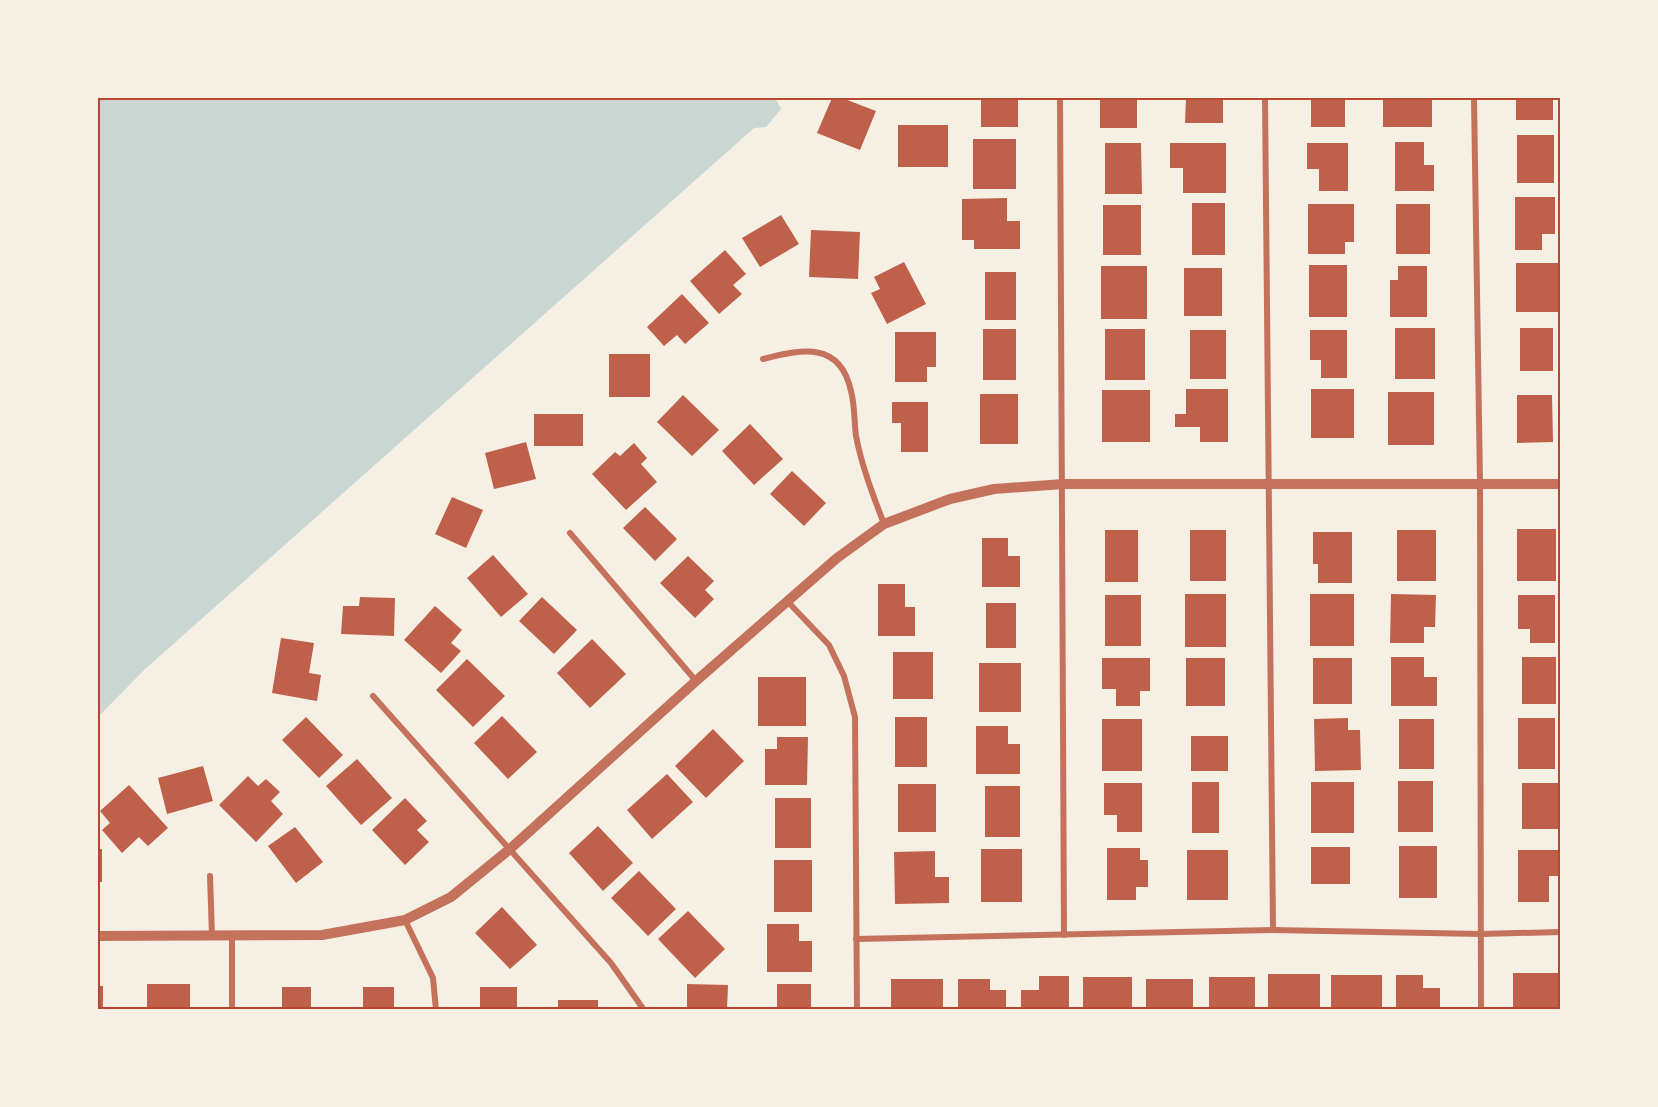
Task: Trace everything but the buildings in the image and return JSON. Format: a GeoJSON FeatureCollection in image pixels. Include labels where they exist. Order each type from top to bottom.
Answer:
{"type":"FeatureCollection","features":[{"type":"Feature","properties":{"kind":"street"},"geometry":{"type":"LineString","coordinates":[[1060,98],[1064,935]]}},
{"type":"Feature","properties":{"kind":"street"},"geometry":{"type":"LineString","coordinates":[[1265,98],[1273,930]]}},
{"type":"Feature","properties":{"kind":"street"},"geometry":{"type":"LineString","coordinates":[[1474,98],[1479,483],[1481,1010]]}},
{"type":"Feature","properties":{"kind":"street"},"geometry":{"type":"LineString","coordinates":[[763,359],[788,353],[820,352],[833,359],[846,371],[852,392],[856,436],[866,475],[884,524]]}},
{"type":"Feature","properties":{"kind":"street"},"geometry":{"type":"LineString","coordinates":[[98,936],[322,935],[405,920],[451,897],[510,849],[696,681],[837,558],[884,524],[950,499],[994,489],[1063,484],[1560,484]]}},
{"type":"Feature","properties":{"kind":"street"},"geometry":{"type":"LineString","coordinates":[[570,532],[696,681]]}},
{"type":"Feature","properties":{"kind":"street"},"geometry":{"type":"LineString","coordinates":[[788,602],[829,645],[844,676],[855,717],[857,1010]]}},
{"type":"Feature","properties":{"kind":"street"},"geometry":{"type":"LineString","coordinates":[[373,696],[611,963],[644,1010]]}},
{"type":"Feature","properties":{"kind":"street"},"geometry":{"type":"LineString","coordinates":[[210,876],[212,936]]}},
{"type":"Feature","properties":{"kind":"street"},"geometry":{"type":"LineString","coordinates":[[405,920],[433,978],[436,1010]]}},
{"type":"Feature","properties":{"kind":"street"},"geometry":{"type":"LineString","coordinates":[[856,939],[1273,930],[1481,934],[1560,932]]}},
{"type":"Feature","properties":{"kind":"street"},"geometry":{"type":"LineString","coordinates":[[232,936],[232,1010]]}},
{"type":"Feature","properties":{"kind":"shaded area"},"geometry":{"type":"Polygon","coordinates":[[[98,98],[775,98],[781,109],[766,127],[754,128],[144,670],[98,717],[98,98]]]}}]}
